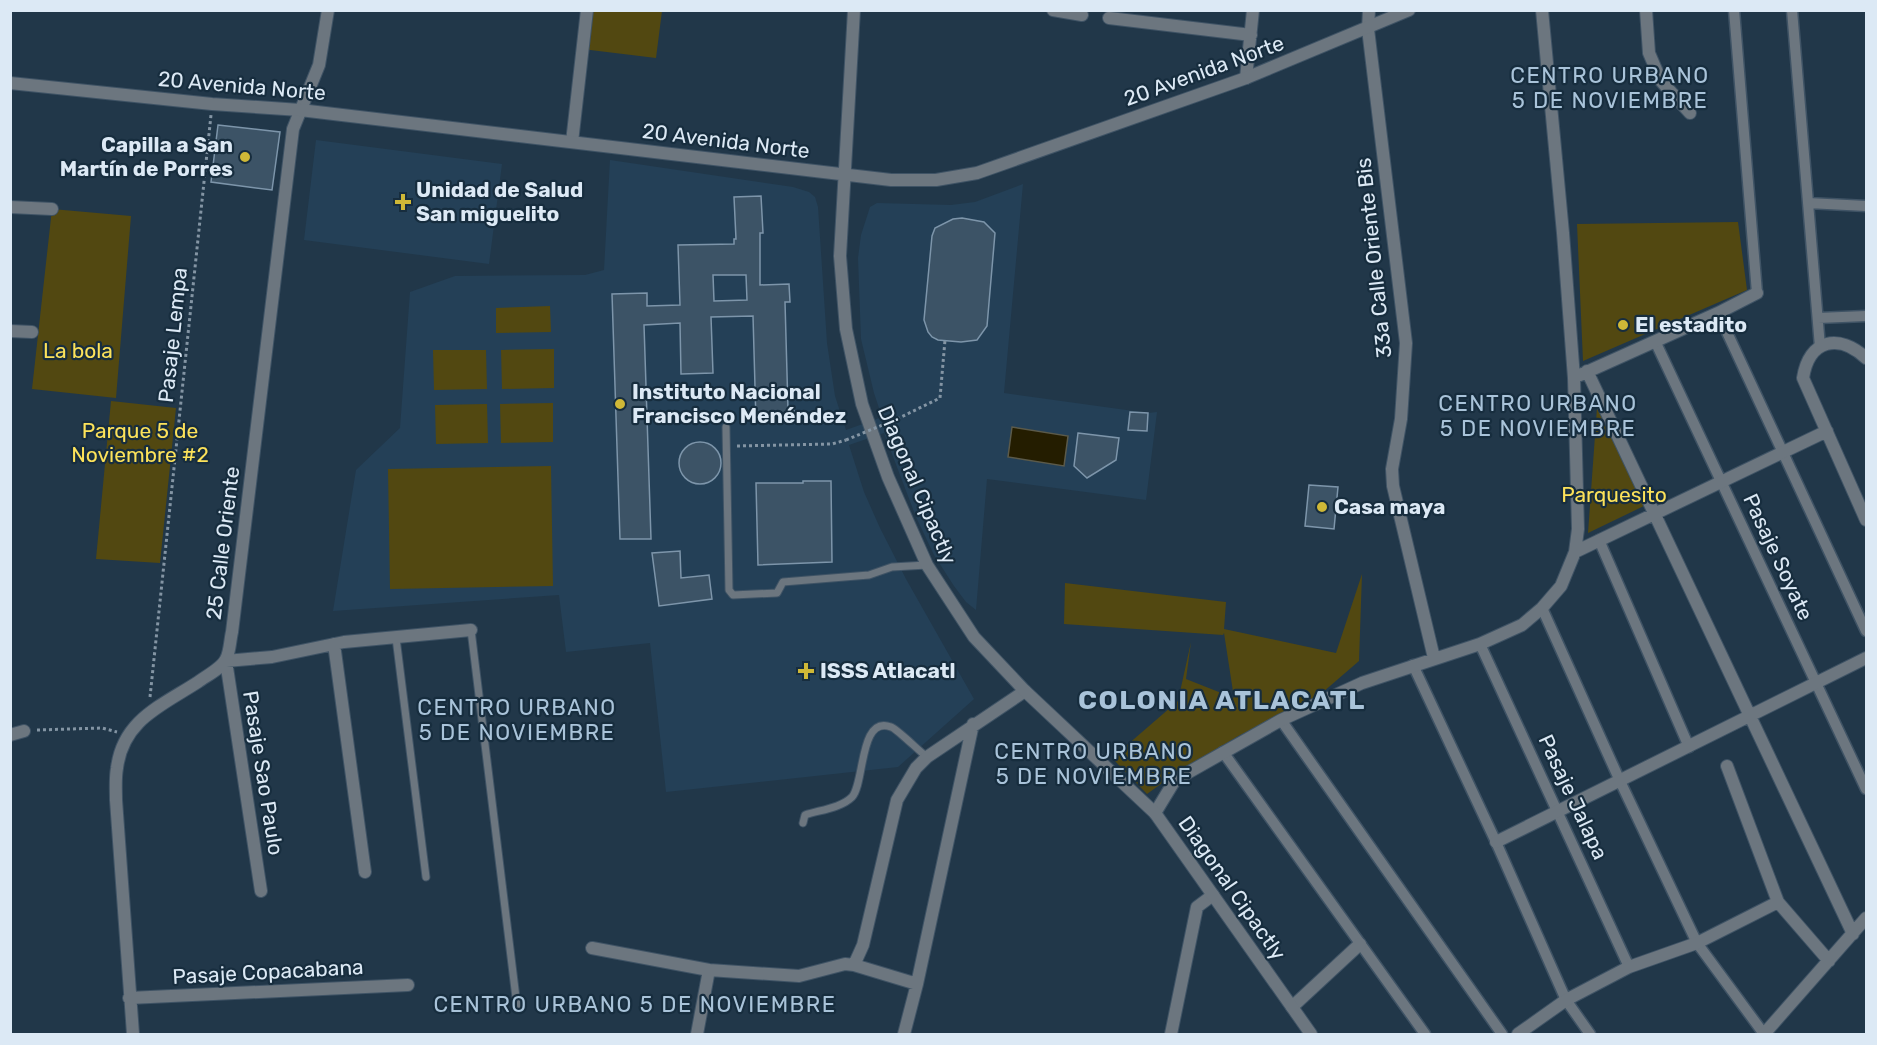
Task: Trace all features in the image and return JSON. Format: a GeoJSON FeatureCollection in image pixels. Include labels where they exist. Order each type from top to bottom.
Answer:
{"type":"FeatureCollection","features":[{"type":"Feature","properties":{"kind":"street","name":"25 Calle Oriente"},"geometry":{"type":"LineString","coordinates":[[226,661],[232,632],[292,129],[319,65],[328,10]]}},
{"type":"Feature","properties":{"kind":"street"},"geometry":{"type":"LineString","coordinates":[[572,142],[587,10]]}},
{"type":"Feature","properties":{"kind":"street","name":"Diagonal Cipactly"},"geometry":{"type":"LineString","coordinates":[[854,10],[840,256],[846,330],[862,404],[888,477],[927,565],[974,637],[1025,691],[1155,813],[1311,1035]]}},
{"type":"Feature","properties":{"kind":"street"},"geometry":{"type":"LineString","coordinates":[[1053,10],[1082,15]]}},
{"type":"Feature","properties":{"kind":"street"},"geometry":{"type":"LineString","coordinates":[[1246,78],[1253,10]]}},
{"type":"Feature","properties":{"kind":"street","name":"33a Calle Oriente Bis"},"geometry":{"type":"LineString","coordinates":[[1369,10],[1368,29],[1406,343],[1401,419],[1392,469],[1393,486],[1434,658]]}},
{"type":"Feature","properties":{"kind":"street","name":"20 Avenida Norte"},"geometry":{"type":"LineString","coordinates":[[10,83],[212,104],[300,110],[843,175],[891,180],[936,180],[977,173],[1246,78],[1409,10]]}},
{"type":"Feature","properties":{"kind":"street"},"geometry":{"type":"LineString","coordinates":[[1155,813],[1175,780],[1223,752],[1281,720],[1362,683],[1480,644],[1522,625],[1542,608],[1560,586],[1575,552],[1578,529],[1574,378],[1542,10]]}},
{"type":"Feature","properties":{"kind":"street"},"geometry":{"type":"LineString","coordinates":[[1646,10],[1649,53],[1661,81],[1690,113]]}},
{"type":"Feature","properties":{"kind":"street"},"geometry":{"type":"LineString","coordinates":[[1574,378],[1757,293],[1734,10]]}},
{"type":"Feature","properties":{"kind":"street"},"geometry":{"type":"LineString","coordinates":[[1792,10],[1820,347]]}},
{"type":"Feature","properties":{"kind":"street"},"geometry":{"type":"LineString","coordinates":[[1109,18],[1251,35]]}},
{"type":"Feature","properties":{"kind":"street"},"geometry":{"type":"LineString","coordinates":[[1808,203],[1866,206]]}},
{"type":"Feature","properties":{"kind":"street"},"geometry":{"type":"LineString","coordinates":[[10,207],[52,209]]}},
{"type":"Feature","properties":{"kind":"street"},"geometry":{"type":"LineString","coordinates":[[1718,313],[1866,631]]}},
{"type":"Feature","properties":{"kind":"street"},"geometry":{"type":"LineString","coordinates":[[1818,318],[1866,316]]}},
{"type":"Feature","properties":{"kind":"street"},"geometry":{"type":"LineString","coordinates":[[10,331],[32,332]]}},
{"type":"Feature","properties":{"kind":"street","name":"Pasaje Soyate"},"geometry":{"type":"LineString","coordinates":[[1655,341],[1866,789]]}},
{"type":"Feature","properties":{"kind":"street"},"geometry":{"type":"LineString","coordinates":[[1863,355],[1842,342],[1830,343],[1812,353],[1807,361],[1803,378],[1866,520]]}},
{"type":"Feature","properties":{"kind":"street"},"geometry":{"type":"LineString","coordinates":[[1587,371],[1853,934]]}},
{"type":"Feature","properties":{"kind":"street"},"geometry":{"type":"LineString","coordinates":[[1575,552],[1827,431]]}},
{"type":"Feature","properties":{"kind":"street"},"geometry":{"type":"LineString","coordinates":[[1599,540],[1689,747]]}},
{"type":"Feature","properties":{"kind":"street"},"geometry":{"type":"LineString","coordinates":[[1542,608],[1620,781],[1697,943],[1764,1035],[1866,918]]}},
{"type":"Feature","properties":{"kind":"street"},"geometry":{"type":"LineString","coordinates":[[133,1035],[116,800],[117,769],[121,748],[127,734],[149,713],[226,661],[272,657],[344,642],[471,630]]}},
{"type":"Feature","properties":{"kind":"street"},"geometry":{"type":"LineString","coordinates":[[334,644],[365,872]]}},
{"type":"Feature","properties":{"kind":"street","name":"Pasaje Jalapa"},"geometry":{"type":"LineString","coordinates":[[1480,644],[1629,967]]}},
{"type":"Feature","properties":{"kind":"street"},"geometry":{"type":"LineString","coordinates":[[1496,842],[1866,658]]}},
{"type":"Feature","properties":{"kind":"street","name":"Pasaje Sao Paulo"},"geometry":{"type":"LineString","coordinates":[[226,661],[261,891]]}},
{"type":"Feature","properties":{"kind":"street"},"geometry":{"type":"LineString","coordinates":[[1413,665],[1496,842],[1566,1000],[1590,1035]]}},
{"type":"Feature","properties":{"kind":"street"},"geometry":{"type":"LineString","coordinates":[[854,965],[863,945],[897,800],[916,768],[927,757],[973,724],[1025,691]]}},
{"type":"Feature","properties":{"kind":"street"},"geometry":{"type":"LineString","coordinates":[[1281,720],[1502,1035]]}},
{"type":"Feature","properties":{"kind":"street"},"geometry":{"type":"LineString","coordinates":[[904,1035],[973,724]]}},
{"type":"Feature","properties":{"kind":"street"},"geometry":{"type":"LineString","coordinates":[[10,735],[24,731]]}},
{"type":"Feature","properties":{"kind":"street"},"geometry":{"type":"LineString","coordinates":[[1223,752],[1425,1035]]}},
{"type":"Feature","properties":{"kind":"street"},"geometry":{"type":"LineString","coordinates":[[1727,766],[1778,902],[1829,961]]}},
{"type":"Feature","properties":{"kind":"street"},"geometry":{"type":"LineString","coordinates":[[1171,1035],[1197,907],[1213,895]]}},
{"type":"Feature","properties":{"kind":"street"},"geometry":{"type":"LineString","coordinates":[[1518,1035],[1566,1000],[1629,967],[1697,943],[1778,902]]}},
{"type":"Feature","properties":{"kind":"street"},"geometry":{"type":"LineString","coordinates":[[1292,1007],[1360,944]]}},
{"type":"Feature","properties":{"kind":"street"},"geometry":{"type":"LineString","coordinates":[[592,948],[708,969],[799,976],[846,964],[917,984]]}},
{"type":"Feature","properties":{"kind":"street"},"geometry":{"type":"LineString","coordinates":[[697,1035],[708,969]]}},
{"type":"Feature","properties":{"kind":"street","name":"Pasaje Copacabana"},"geometry":{"type":"LineString","coordinates":[[129,998],[408,985]]}},
{"type":"Feature","properties":{"kind":"lane"},"geometry":{"type":"LineString","coordinates":[[726,427],[729,590],[733,595],[777,593],[783,582],[869,575],[892,567],[927,565]]}},
{"type":"Feature","properties":{"kind":"lane"},"geometry":{"type":"LineString","coordinates":[[471,630],[517,1006]]}},
{"type":"Feature","properties":{"kind":"lane"},"geometry":{"type":"LineString","coordinates":[[396,638],[426,878]]}},
{"type":"Feature","properties":{"kind":"lane"},"geometry":{"type":"LineString","coordinates":[[803,823],[805,815],[840,805],[855,793],[869,737],[876,728],[884,726],[894,728],[927,757]]}},
{"type":"Feature","properties":{"kind":"path","name":"Pasaje Lempa"},"geometry":{"type":"LineString","coordinates":[[149,713],[212,104]]}},
{"type":"Feature","properties":{"kind":"path"},"geometry":{"type":"LineString","coordinates":[[727,446],[832,444],[897,419],[940,398],[945,340]]}},
{"type":"Feature","properties":{"kind":"path"},"geometry":{"type":"LineString","coordinates":[[24,731],[102,728],[127,734]]}},
{"type":"Feature","properties":{"kind":"shaded area","name":"Unidad de Salud San miguelito"},"geometry":{"type":"Polygon","coordinates":[[[316,140],[502,164],[489,264],[304,240],[316,140]]]}},
{"type":"Feature","properties":{"kind":"shaded area","name":"Instituto Nacional Francisco Menéndez"},"geometry":{"type":"Polygon","coordinates":[[[610,160],[793,187],[809,192],[815,197],[818,207],[827,343],[835,396],[846,430],[882,417],[861,339],[858,258],[861,235],[870,207],[877,203],[951,205],[975,202],[1023,184],[1004,393],[1148,413],[1157,412],[1146,500],[987,479],[976,610],[966,602],[934,555],[916,517],[884,433],[849,445],[864,492],[880,528],[974,699],[898,767],[666,792],[650,643],[566,652],[559,595],[333,611],[356,470],[400,428],[410,292],[455,276],[585,275],[604,270],[610,160]]]}},
{"type":"Feature","properties":{"kind":"shaded area"},"geometry":{"type":"Polygon","coordinates":[[[1012,427],[1068,436],[1064,466],[1008,457],[1012,427]]]}},
{"type":"Feature","properties":{"kind":"green space"},"geometry":{"type":"Polygon","coordinates":[[[587,11],[662,11],[656,58],[582,49],[587,11]]]}},
{"type":"Feature","properties":{"kind":"green space","name":"La bola"},"geometry":{"type":"Polygon","coordinates":[[[52,209],[131,216],[116,398],[32,389],[52,209]]]}},
{"type":"Feature","properties":{"kind":"green space","name":"El estadito"},"geometry":{"type":"Polygon","coordinates":[[[1738,222],[1747,290],[1583,361],[1577,224],[1738,222]]]}},
{"type":"Feature","properties":{"kind":"green space"},"geometry":{"type":"Polygon","coordinates":[[[550,306],[551,332],[496,333],[496,308],[550,306]]]}},
{"type":"Feature","properties":{"kind":"green space"},"geometry":{"type":"Polygon","coordinates":[[[554,349],[554,388],[502,389],[501,350],[554,349]]]}},
{"type":"Feature","properties":{"kind":"green space"},"geometry":{"type":"Polygon","coordinates":[[[433,350],[486,350],[487,389],[434,390],[433,350]]]}},
{"type":"Feature","properties":{"kind":"green space","name":"Parque 5 de Noviembre #2"},"geometry":{"type":"Polygon","coordinates":[[[111,401],[176,408],[160,563],[96,559],[111,401]]]}},
{"type":"Feature","properties":{"kind":"green space"},"geometry":{"type":"Polygon","coordinates":[[[553,403],[553,442],[501,443],[500,404],[553,403]]]}},
{"type":"Feature","properties":{"kind":"green space"},"geometry":{"type":"Polygon","coordinates":[[[487,404],[488,443],[436,444],[435,405],[487,404]]]}},
{"type":"Feature","properties":{"kind":"green space","name":"Parquesito"},"geometry":{"type":"Polygon","coordinates":[[[1597,408],[1646,505],[1588,533],[1597,408]]]}},
{"type":"Feature","properties":{"kind":"green space"},"geometry":{"type":"Polygon","coordinates":[[[551,466],[553,586],[390,589],[388,469],[551,466]]]}},
{"type":"Feature","properties":{"kind":"green space"},"geometry":{"type":"Polygon","coordinates":[[[1362,574],[1359,661],[1308,705],[1240,735],[1172,776],[1147,794],[1112,758],[1178,701],[1191,642],[1186,679],[1234,698],[1224,633],[1223,635],[1064,624],[1065,583],[1226,602],[1224,629],[1336,653],[1362,574]]]}},
{"type":"Feature","properties":{"kind":"building","name":"Capilla a San Martín de Porres"},"geometry":{"type":"Polygon","coordinates":[[[218,125],[280,132],[272,190],[211,182],[218,125]]]}},
{"type":"Feature","properties":{"kind":"building"},"geometry":{"type":"Polygon","coordinates":[[[761,196],[763,233],[760,233],[760,285],[789,284],[790,302],[785,302],[788,409],[794,409],[794,421],[756,422],[753,316],[711,317],[713,373],[681,374],[680,323],[644,325],[651,539],[620,539],[612,294],[647,293],[647,306],[680,305],[678,245],[734,244],[734,239],[736,239],[734,197],[761,196]],[[713,275],[714,301],[747,300],[746,275],[713,275]]]}},
{"type":"Feature","properties":{"kind":"building"},"geometry":{"type":"Polygon","coordinates":[[[962,218],[984,222],[995,233],[987,326],[977,340],[961,342],[938,340],[928,332],[924,320],[932,236],[935,228],[953,219],[962,218]]]}},
{"type":"Feature","properties":{"kind":"building"},"geometry":{"type":"Polygon","coordinates":[[[1130,412],[1148,413],[1147,431],[1128,430],[1130,412]]]}},
{"type":"Feature","properties":{"kind":"building"},"geometry":{"type":"Polygon","coordinates":[[[1078,433],[1119,438],[1116,460],[1087,478],[1074,466],[1078,433]]]}},
{"type":"Feature","properties":{"kind":"building"},"geometry":{"type":"Polygon","coordinates":[[[700,442],[708,443],[715,448],[720,455],[720,471],[715,478],[708,483],[700,484],[692,483],[685,478],[680,471],[679,463],[680,455],[685,448],[692,443],[700,442]]]}},
{"type":"Feature","properties":{"kind":"building"},"geometry":{"type":"Polygon","coordinates":[[[803,481],[831,481],[832,562],[758,565],[756,483],[803,483],[803,481]]]}},
{"type":"Feature","properties":{"kind":"building","name":"Casa maya"},"geometry":{"type":"Polygon","coordinates":[[[1309,485],[1338,487],[1334,529],[1305,526],[1309,485]]]}},
{"type":"Feature","properties":{"kind":"building"},"geometry":{"type":"Polygon","coordinates":[[[680,551],[681,578],[709,575],[712,599],[659,606],[652,553],[680,551]]]}},
{"type":"Feature","properties":{"kind":"place","name":"Capilla a San Martín de Porres"},"geometry":{"type":"Point","coordinates":[245,157]}},
{"type":"Feature","properties":{"kind":"place","name":"Unidad de Salud San miguelito"},"geometry":{"type":"Point","coordinates":[403,202]}},
{"type":"Feature","properties":{"kind":"place","name":"El estadito"},"geometry":{"type":"Point","coordinates":[1623,325]}},
{"type":"Feature","properties":{"kind":"place","name":"Instituto Nacional Francisco Menéndez"},"geometry":{"type":"Point","coordinates":[620,404]}},
{"type":"Feature","properties":{"kind":"place","name":"Casa maya"},"geometry":{"type":"Point","coordinates":[1322,507]}},
{"type":"Feature","properties":{"kind":"place","name":"ISSS Atlacatl"},"geometry":{"type":"Point","coordinates":[806,671]}},
{"type":"Feature","properties":{"kind":"district","name":"CENTRO URBANO 5 DE NOVIEMBRE"},"geometry":{"type":"Point","coordinates":[1610,88]}},
{"type":"Feature","properties":{"kind":"district","name":"CENTRO URBANO 5 DE NOVIEMBRE"},"geometry":{"type":"Point","coordinates":[1538,416]}},
{"type":"Feature","properties":{"kind":"district","name":"COLONIA ATLACATL"},"geometry":{"type":"Point","coordinates":[1222,700]}},
{"type":"Feature","properties":{"kind":"district","name":"CENTRO URBANO 5 DE NOVIEMBRE"},"geometry":{"type":"Point","coordinates":[517,720]}},
{"type":"Feature","properties":{"kind":"district","name":"CENTRO URBANO 5 DE NOVIEMBRE"},"geometry":{"type":"Point","coordinates":[1094,764]}},
{"type":"Feature","properties":{"kind":"district","name":"CENTRO URBANO 5 DE NOVIEMBRE"},"geometry":{"type":"Point","coordinates":[635,1004]}}]}
